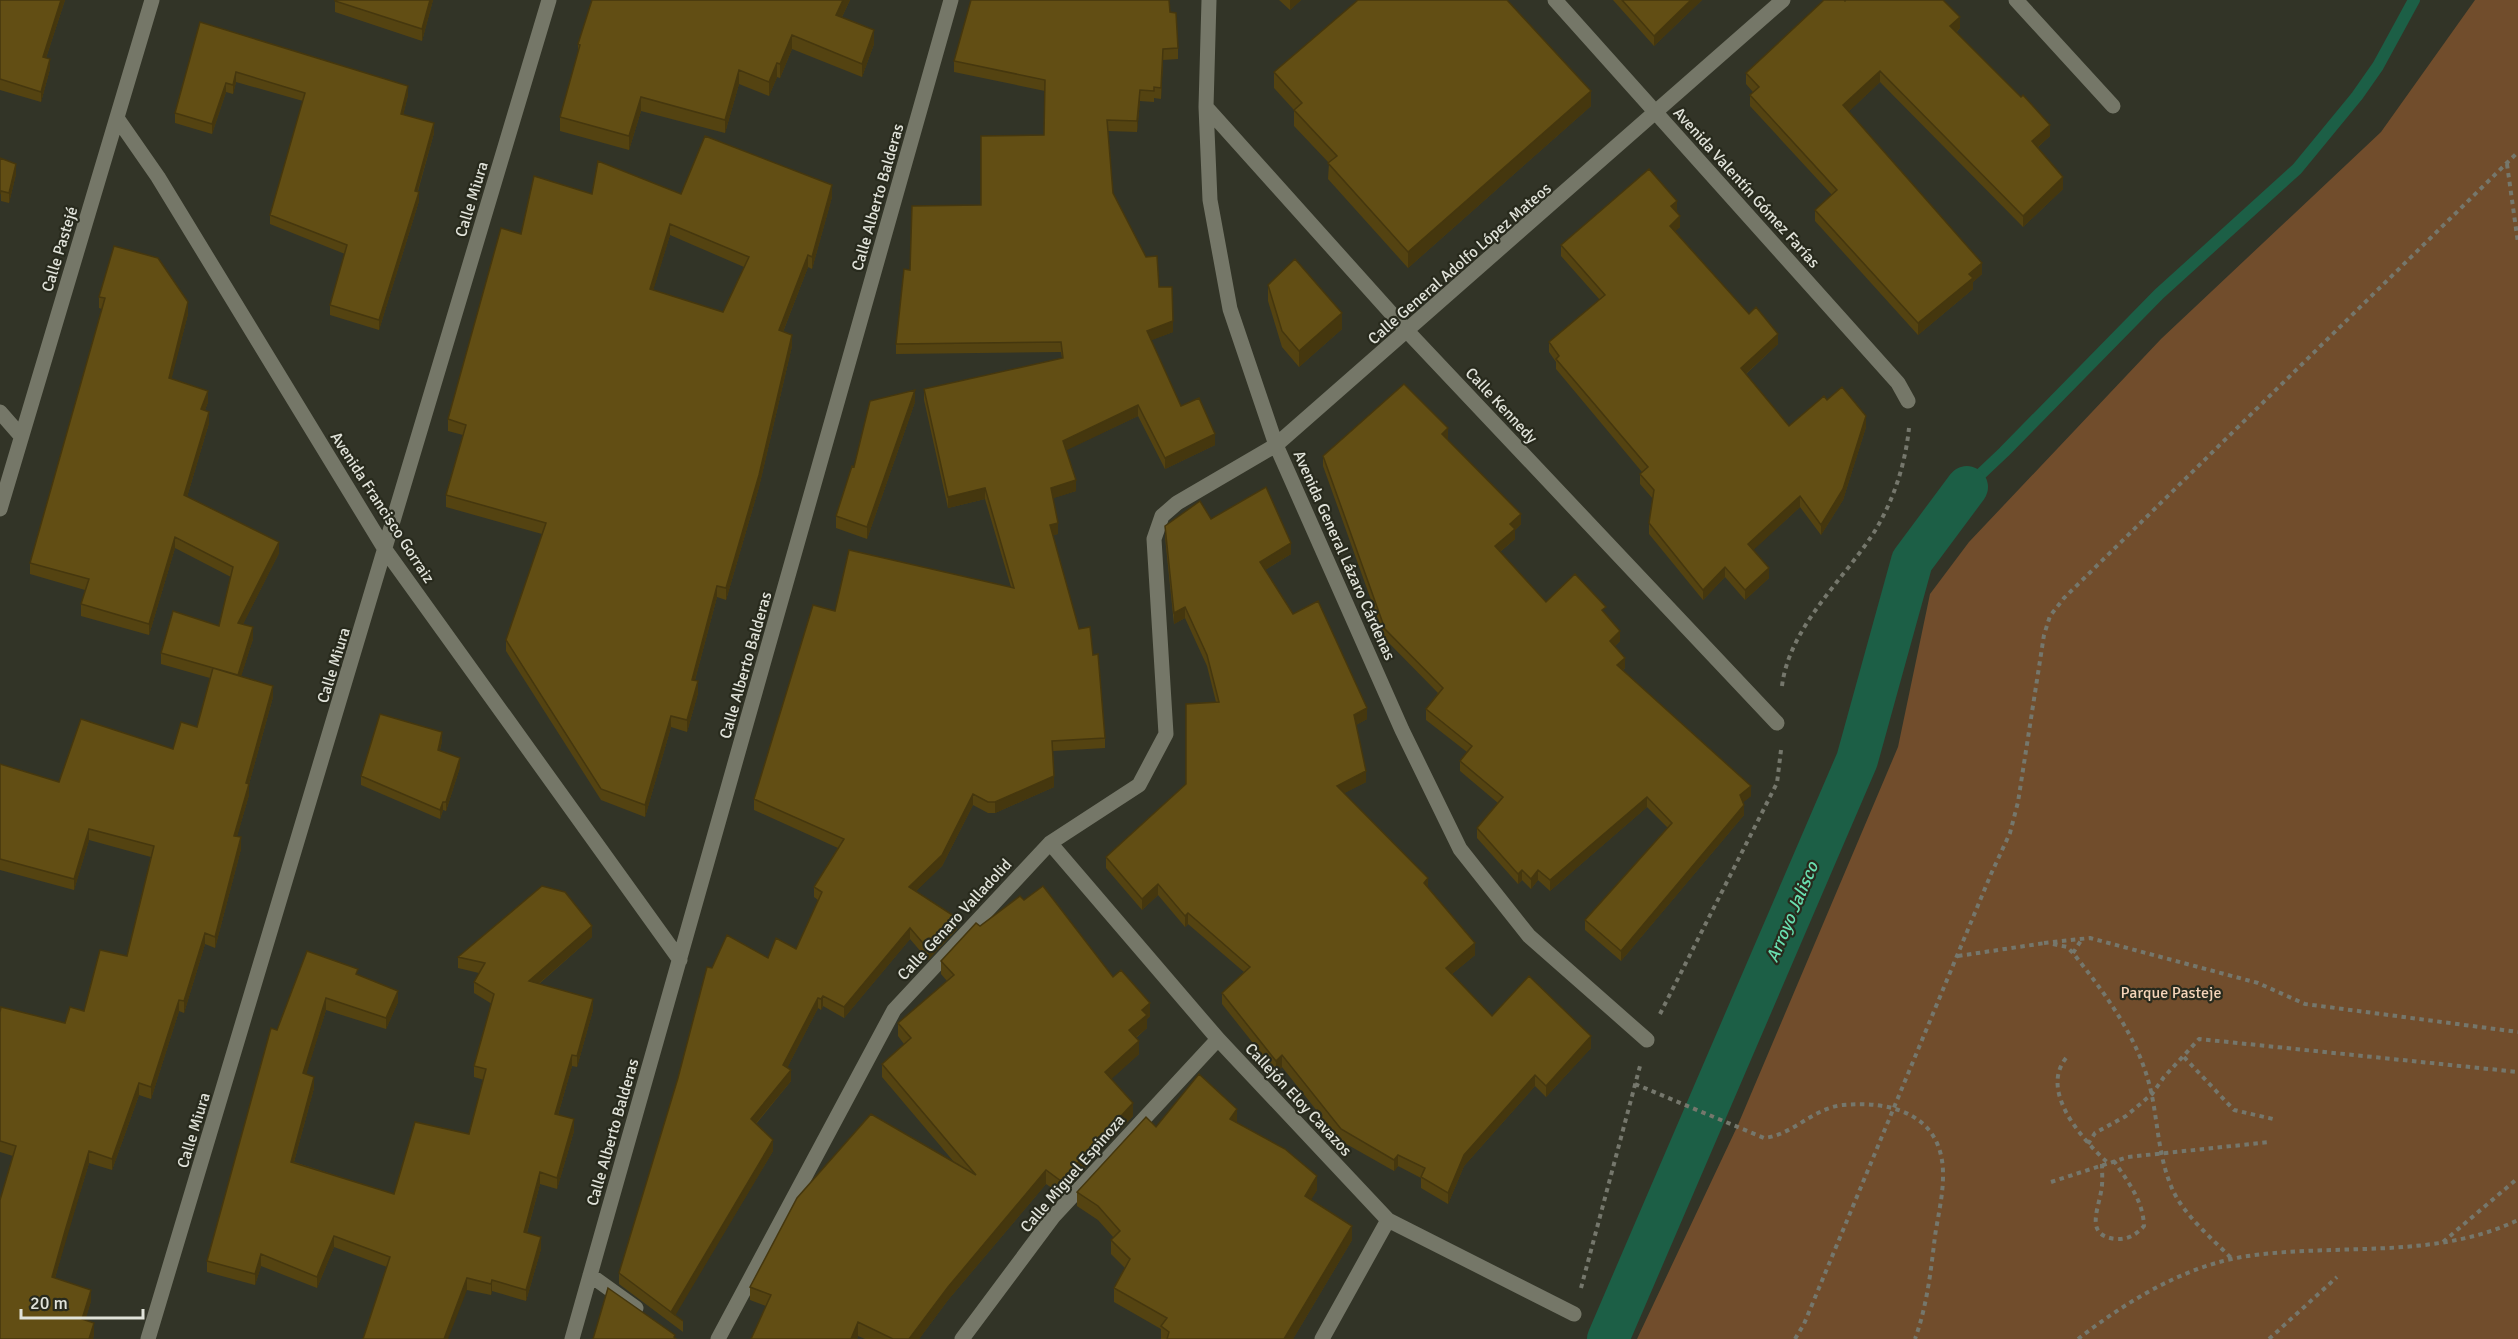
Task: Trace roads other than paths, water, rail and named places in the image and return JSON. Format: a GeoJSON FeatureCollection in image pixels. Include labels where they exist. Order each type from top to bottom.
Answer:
{"type":"FeatureCollection","features":[{"type":"Feature","properties":{"kind":"street","name":"Calle Pastejé"},"geometry":{"type":"LineString","coordinates":[[0,508],[152,0]]}},
{"type":"Feature","properties":{"kind":"street","name":"Calle Miura"},"geometry":{"type":"LineString","coordinates":[[148,1339],[386,551],[549,0]]}},
{"type":"Feature","properties":{"kind":"street","name":"Calle Alberto Balderas"},"geometry":{"type":"LineString","coordinates":[[572,1339],[951,0]]}},
{"type":"Feature","properties":{"kind":"street","name":"Avenida General Lázaro Cárdenas"},"geometry":{"type":"LineString","coordinates":[[1209,0],[1206,107],[1210,201],[1230,309],[1276,445],[1402,730],[1460,849],[1529,936],[1647,1040]]}},
{"type":"Feature","properties":{"kind":"street","name":"Avenida Valentín Gómez Farías"},"geometry":{"type":"LineString","coordinates":[[1555,0],[1898,383],[1908,401]]}},
{"type":"Feature","properties":{"kind":"street","name":"Calle General Adolfo López Mateos"},"geometry":{"type":"LineString","coordinates":[[1154,539],[1162,516],[1177,503],[1276,445],[1408,332],[1783,0]]}},
{"type":"Feature","properties":{"kind":"street"},"geometry":{"type":"LineString","coordinates":[[2016,0],[2113,106]]}},
{"type":"Feature","properties":{"kind":"street","name":"Calle Kennedy"},"geometry":{"type":"LineString","coordinates":[[1206,107],[1408,332],[1777,723]]}},
{"type":"Feature","properties":{"kind":"street","name":"Avenida Francisco Gorraiz"},"geometry":{"type":"LineString","coordinates":[[117,118],[158,177],[386,551],[680,960]]}},
{"type":"Feature","properties":{"kind":"street"},"geometry":{"type":"LineString","coordinates":[[0,412],[21,436]]}},
{"type":"Feature","properties":{"kind":"street","name":"Calle Genaro Valladolid"},"geometry":{"type":"LineString","coordinates":[[718,1339],[894,1010],[1050,843],[1139,785],[1166,734],[1154,539]]}},
{"type":"Feature","properties":{"kind":"street","name":"Callejón Eloy Cavazos"},"geometry":{"type":"LineString","coordinates":[[1050,843],[1218,1039],[1388,1220],[1574,1314]]}},
{"type":"Feature","properties":{"kind":"street","name":"Calle Miguel Espinoza"},"geometry":{"type":"LineString","coordinates":[[962,1339],[1053,1217],[1218,1039]]}},
{"type":"Feature","properties":{"kind":"street"},"geometry":{"type":"LineString","coordinates":[[1322,1339],[1388,1220]]}},
{"type":"Feature","properties":{"kind":"street"},"geometry":{"type":"LineString","coordinates":[[590,1275],[648,1317]]}},
{"type":"Feature","properties":{"kind":"waterway"},"geometry":{"type":"LineString","coordinates":[[1967,487],[2159,294],[2297,169],[2357,96],[2378,66],[2414,0]]}},
{"type":"Feature","properties":{"kind":"waterway","name":"Arroyo Jalisco"},"geometry":{"type":"LineString","coordinates":[[1608,1339],[1857,760],[1912,561],[1967,487]]}},
{"type":"Feature","properties":{"kind":"park label","name":"Parque Pasteje"},"geometry":{"type":"Point","coordinates":[2171,992]}}]}
